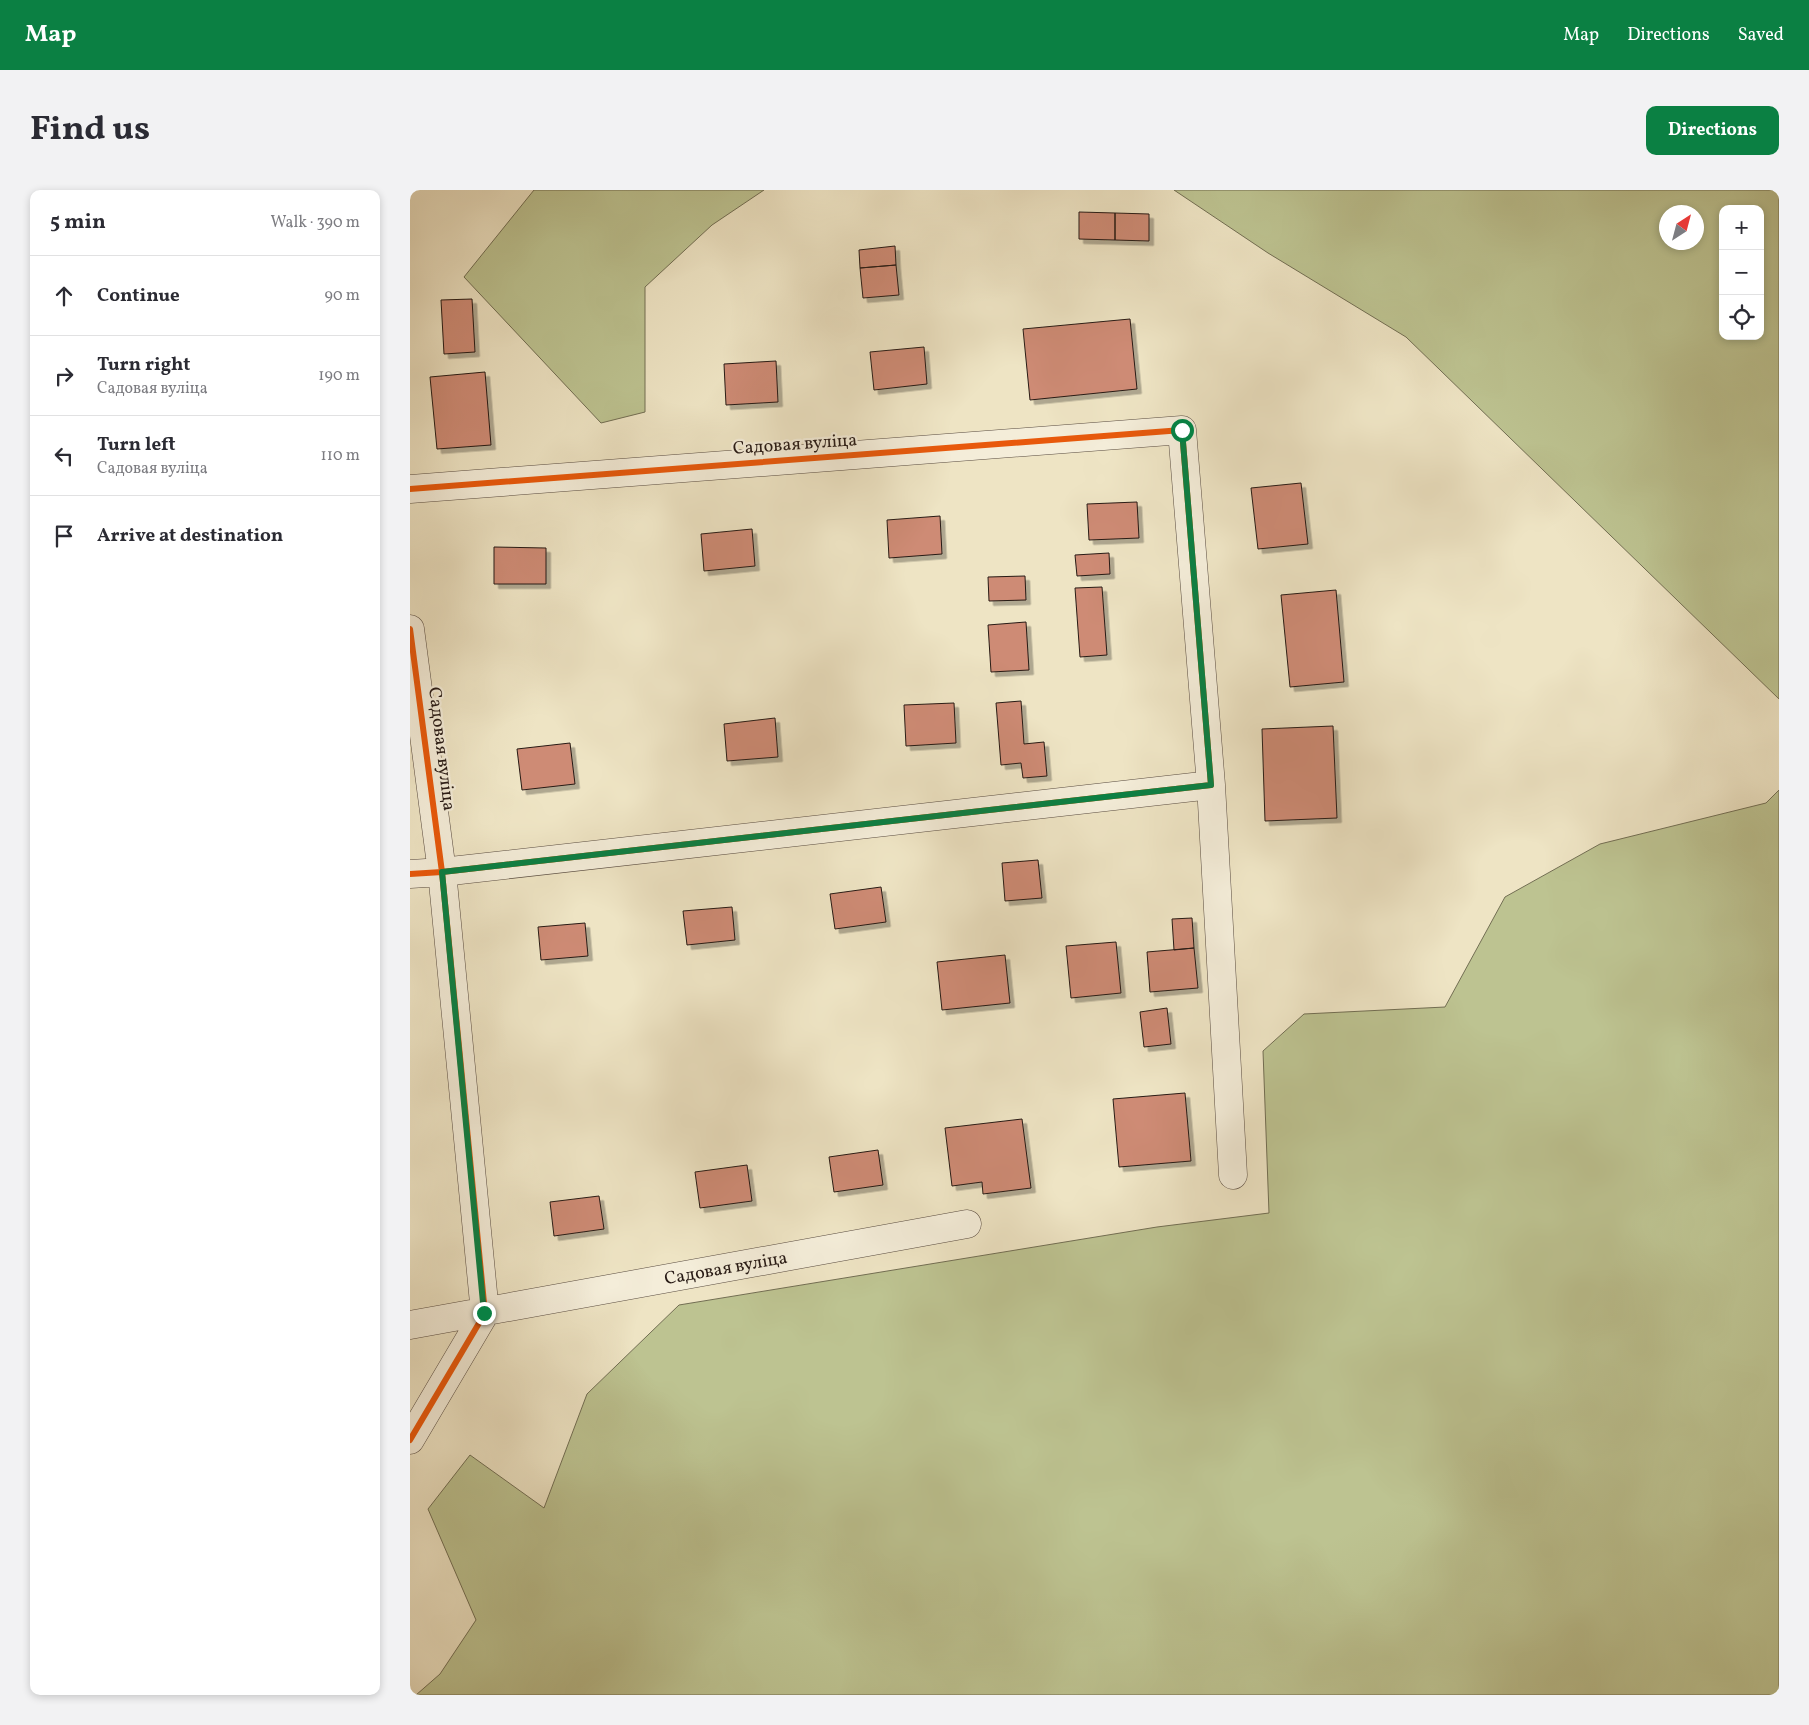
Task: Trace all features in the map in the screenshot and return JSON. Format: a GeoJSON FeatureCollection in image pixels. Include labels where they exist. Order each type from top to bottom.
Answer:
{"type":"FeatureCollection","features":[{"type":"Feature","properties":{"kind":"street","name":"Садовая вуліца"},"geometry":{"type":"LineString","coordinates":[[410,489],[1182,430],[1211,785]]}},
{"type":"Feature","properties":{"kind":"street","name":"Садовая вуліца"},"geometry":{"type":"LineString","coordinates":[[410,629],[442,872],[484,1313]]}},
{"type":"Feature","properties":{"kind":"street"},"geometry":{"type":"LineString","coordinates":[[410,874],[442,872],[1211,785],[1233,1175]]}},
{"type":"Feature","properties":{"kind":"street","name":"Садовая вуліца"},"geometry":{"type":"LineString","coordinates":[[410,1325],[967,1224]]}},
{"type":"Feature","properties":{"kind":"street"},"geometry":{"type":"LineString","coordinates":[[410,1440],[484,1313]]}},
{"type":"Feature","properties":{"kind":"green space"},"geometry":{"type":"Polygon","coordinates":[[[534,190],[764,190],[712,225],[645,287],[645,412],[601,423],[464,277],[534,190]]]}},
{"type":"Feature","properties":{"kind":"green space"},"geometry":{"type":"Polygon","coordinates":[[[1174,190],[1779,190],[1779,699],[1406,337],[1268,253],[1174,190]]]}},
{"type":"Feature","properties":{"kind":"green space"},"geometry":{"type":"Polygon","coordinates":[[[1779,790],[1779,1695],[416,1695],[440,1674],[476,1620],[428,1509],[470,1455],[544,1508],[587,1394],[679,1305],[1157,1227],[1269,1213],[1263,1051],[1304,1014],[1445,1007],[1505,897],[1600,844],[1766,803],[1779,790]]]}},
{"type":"Feature","properties":{"kind":"building"},"geometry":{"type":"Polygon","coordinates":[[[1079,212],[1115,213],[1115,240],[1079,239],[1079,212]]]}},
{"type":"Feature","properties":{"kind":"building"},"geometry":{"type":"Polygon","coordinates":[[[1115,213],[1149,214],[1149,241],[1115,240],[1115,213]]]}},
{"type":"Feature","properties":{"kind":"building"},"geometry":{"type":"Polygon","coordinates":[[[895,246],[896,265],[860,268],[859,250],[895,246]]]}},
{"type":"Feature","properties":{"kind":"building"},"geometry":{"type":"Polygon","coordinates":[[[896,265],[899,295],[863,298],[860,268],[896,265]]]}},
{"type":"Feature","properties":{"kind":"building"},"geometry":{"type":"Polygon","coordinates":[[[472,299],[475,352],[444,354],[441,300],[472,299]]]}},
{"type":"Feature","properties":{"kind":"building"},"geometry":{"type":"Polygon","coordinates":[[[1130,319],[1137,389],[1030,400],[1023,329],[1130,319]]]}},
{"type":"Feature","properties":{"kind":"building"},"geometry":{"type":"Polygon","coordinates":[[[924,347],[927,384],[874,390],[870,352],[924,347]]]}},
{"type":"Feature","properties":{"kind":"building"},"geometry":{"type":"Polygon","coordinates":[[[776,361],[778,402],[726,405],[724,364],[776,361]]]}},
{"type":"Feature","properties":{"kind":"building"},"geometry":{"type":"Polygon","coordinates":[[[485,372],[491,445],[437,449],[430,377],[485,372]]]}},
{"type":"Feature","properties":{"kind":"building"},"geometry":{"type":"Polygon","coordinates":[[[1301,483],[1308,544],[1258,549],[1251,488],[1301,483]]]}},
{"type":"Feature","properties":{"kind":"building"},"geometry":{"type":"Polygon","coordinates":[[[1137,502],[1139,538],[1089,540],[1087,504],[1137,502]]]}},
{"type":"Feature","properties":{"kind":"building"},"geometry":{"type":"Polygon","coordinates":[[[940,516],[942,554],[889,558],[887,520],[940,516]]]}},
{"type":"Feature","properties":{"kind":"building"},"geometry":{"type":"Polygon","coordinates":[[[752,529],[755,566],[704,571],[701,534],[752,529]]]}},
{"type":"Feature","properties":{"kind":"building"},"geometry":{"type":"Polygon","coordinates":[[[494,547],[546,548],[546,584],[494,584],[494,547]]]}},
{"type":"Feature","properties":{"kind":"building"},"geometry":{"type":"Polygon","coordinates":[[[1109,553],[1110,574],[1077,576],[1075,555],[1109,553]]]}},
{"type":"Feature","properties":{"kind":"building"},"geometry":{"type":"Polygon","coordinates":[[[1025,576],[1026,600],[989,601],[988,577],[1025,576]]]}},
{"type":"Feature","properties":{"kind":"building"},"geometry":{"type":"Polygon","coordinates":[[[1102,587],[1107,655],[1080,657],[1075,588],[1102,587]]]}},
{"type":"Feature","properties":{"kind":"building"},"geometry":{"type":"Polygon","coordinates":[[[1336,590],[1344,682],[1290,687],[1281,595],[1336,590]]]}},
{"type":"Feature","properties":{"kind":"building"},"geometry":{"type":"Polygon","coordinates":[[[1026,622],[1029,670],[991,672],[988,625],[1026,622]]]}},
{"type":"Feature","properties":{"kind":"building"},"geometry":{"type":"Polygon","coordinates":[[[1021,701],[1024,744],[1044,742],[1047,776],[1023,778],[1021,763],[1001,765],[996,703],[1021,701]]]}},
{"type":"Feature","properties":{"kind":"building"},"geometry":{"type":"Polygon","coordinates":[[[954,703],[956,743],[906,746],[904,705],[954,703]]]}},
{"type":"Feature","properties":{"kind":"building"},"geometry":{"type":"Polygon","coordinates":[[[775,718],[778,757],[727,761],[724,724],[775,718]]]}},
{"type":"Feature","properties":{"kind":"building"},"geometry":{"type":"Polygon","coordinates":[[[1333,726],[1337,818],[1265,821],[1262,729],[1333,726]]]}},
{"type":"Feature","properties":{"kind":"building"},"geometry":{"type":"Polygon","coordinates":[[[570,743],[575,784],[522,790],[517,749],[570,743]]]}},
{"type":"Feature","properties":{"kind":"building"},"geometry":{"type":"Polygon","coordinates":[[[1038,860],[1042,898],[1005,901],[1002,863],[1038,860]]]}},
{"type":"Feature","properties":{"kind":"building"},"geometry":{"type":"Polygon","coordinates":[[[881,887],[886,922],[835,929],[830,894],[881,887]]]}},
{"type":"Feature","properties":{"kind":"building"},"geometry":{"type":"Polygon","coordinates":[[[732,907],[735,940],[687,945],[683,911],[732,907]]]}},
{"type":"Feature","properties":{"kind":"building"},"geometry":{"type":"Polygon","coordinates":[[[1192,918],[1194,948],[1174,950],[1172,919],[1192,918]]]}},
{"type":"Feature","properties":{"kind":"building"},"geometry":{"type":"Polygon","coordinates":[[[585,923],[588,956],[541,960],[538,927],[585,923]]]}},
{"type":"Feature","properties":{"kind":"building"},"geometry":{"type":"Polygon","coordinates":[[[1116,942],[1121,993],[1071,998],[1066,946],[1116,942]]]}},
{"type":"Feature","properties":{"kind":"building"},"geometry":{"type":"Polygon","coordinates":[[[1194,948],[1198,988],[1150,992],[1147,952],[1194,948]]]}},
{"type":"Feature","properties":{"kind":"building"},"geometry":{"type":"Polygon","coordinates":[[[1005,955],[1010,1003],[942,1010],[937,962],[1005,955]]]}},
{"type":"Feature","properties":{"kind":"building"},"geometry":{"type":"Polygon","coordinates":[[[1167,1008],[1171,1044],[1144,1047],[1140,1012],[1167,1008]]]}},
{"type":"Feature","properties":{"kind":"building"},"geometry":{"type":"Polygon","coordinates":[[[1185,1093],[1191,1161],[1119,1167],[1113,1099],[1185,1093]]]}},
{"type":"Feature","properties":{"kind":"building"},"geometry":{"type":"Polygon","coordinates":[[[1022,1119],[1031,1188],[983,1194],[982,1182],[952,1186],[945,1128],[1022,1119]]]}},
{"type":"Feature","properties":{"kind":"building"},"geometry":{"type":"Polygon","coordinates":[[[878,1150],[883,1185],[834,1192],[829,1157],[878,1150]]]}},
{"type":"Feature","properties":{"kind":"building"},"geometry":{"type":"Polygon","coordinates":[[[747,1165],[752,1201],[700,1208],[695,1172],[747,1165]]]}},
{"type":"Feature","properties":{"kind":"building"},"geometry":{"type":"Polygon","coordinates":[[[599,1196],[604,1229],[554,1236],[550,1202],[599,1196]]]}},
{"type":"Feature","properties":{"kind":"cycle path"},"geometry":{"type":"LineString","coordinates":[[410,489],[1182,430],[1211,785],[442,872],[410,874]]}},
{"type":"Feature","properties":{"kind":"cycle path"},"geometry":{"type":"LineString","coordinates":[[410,629],[442,872],[485,1313],[410,1440]]}},
{"type":"Feature","properties":{"kind":"route"},"geometry":{"type":"LineString","coordinates":[[484,1313],[442,872],[1211,785],[1182,430]]}}]}
